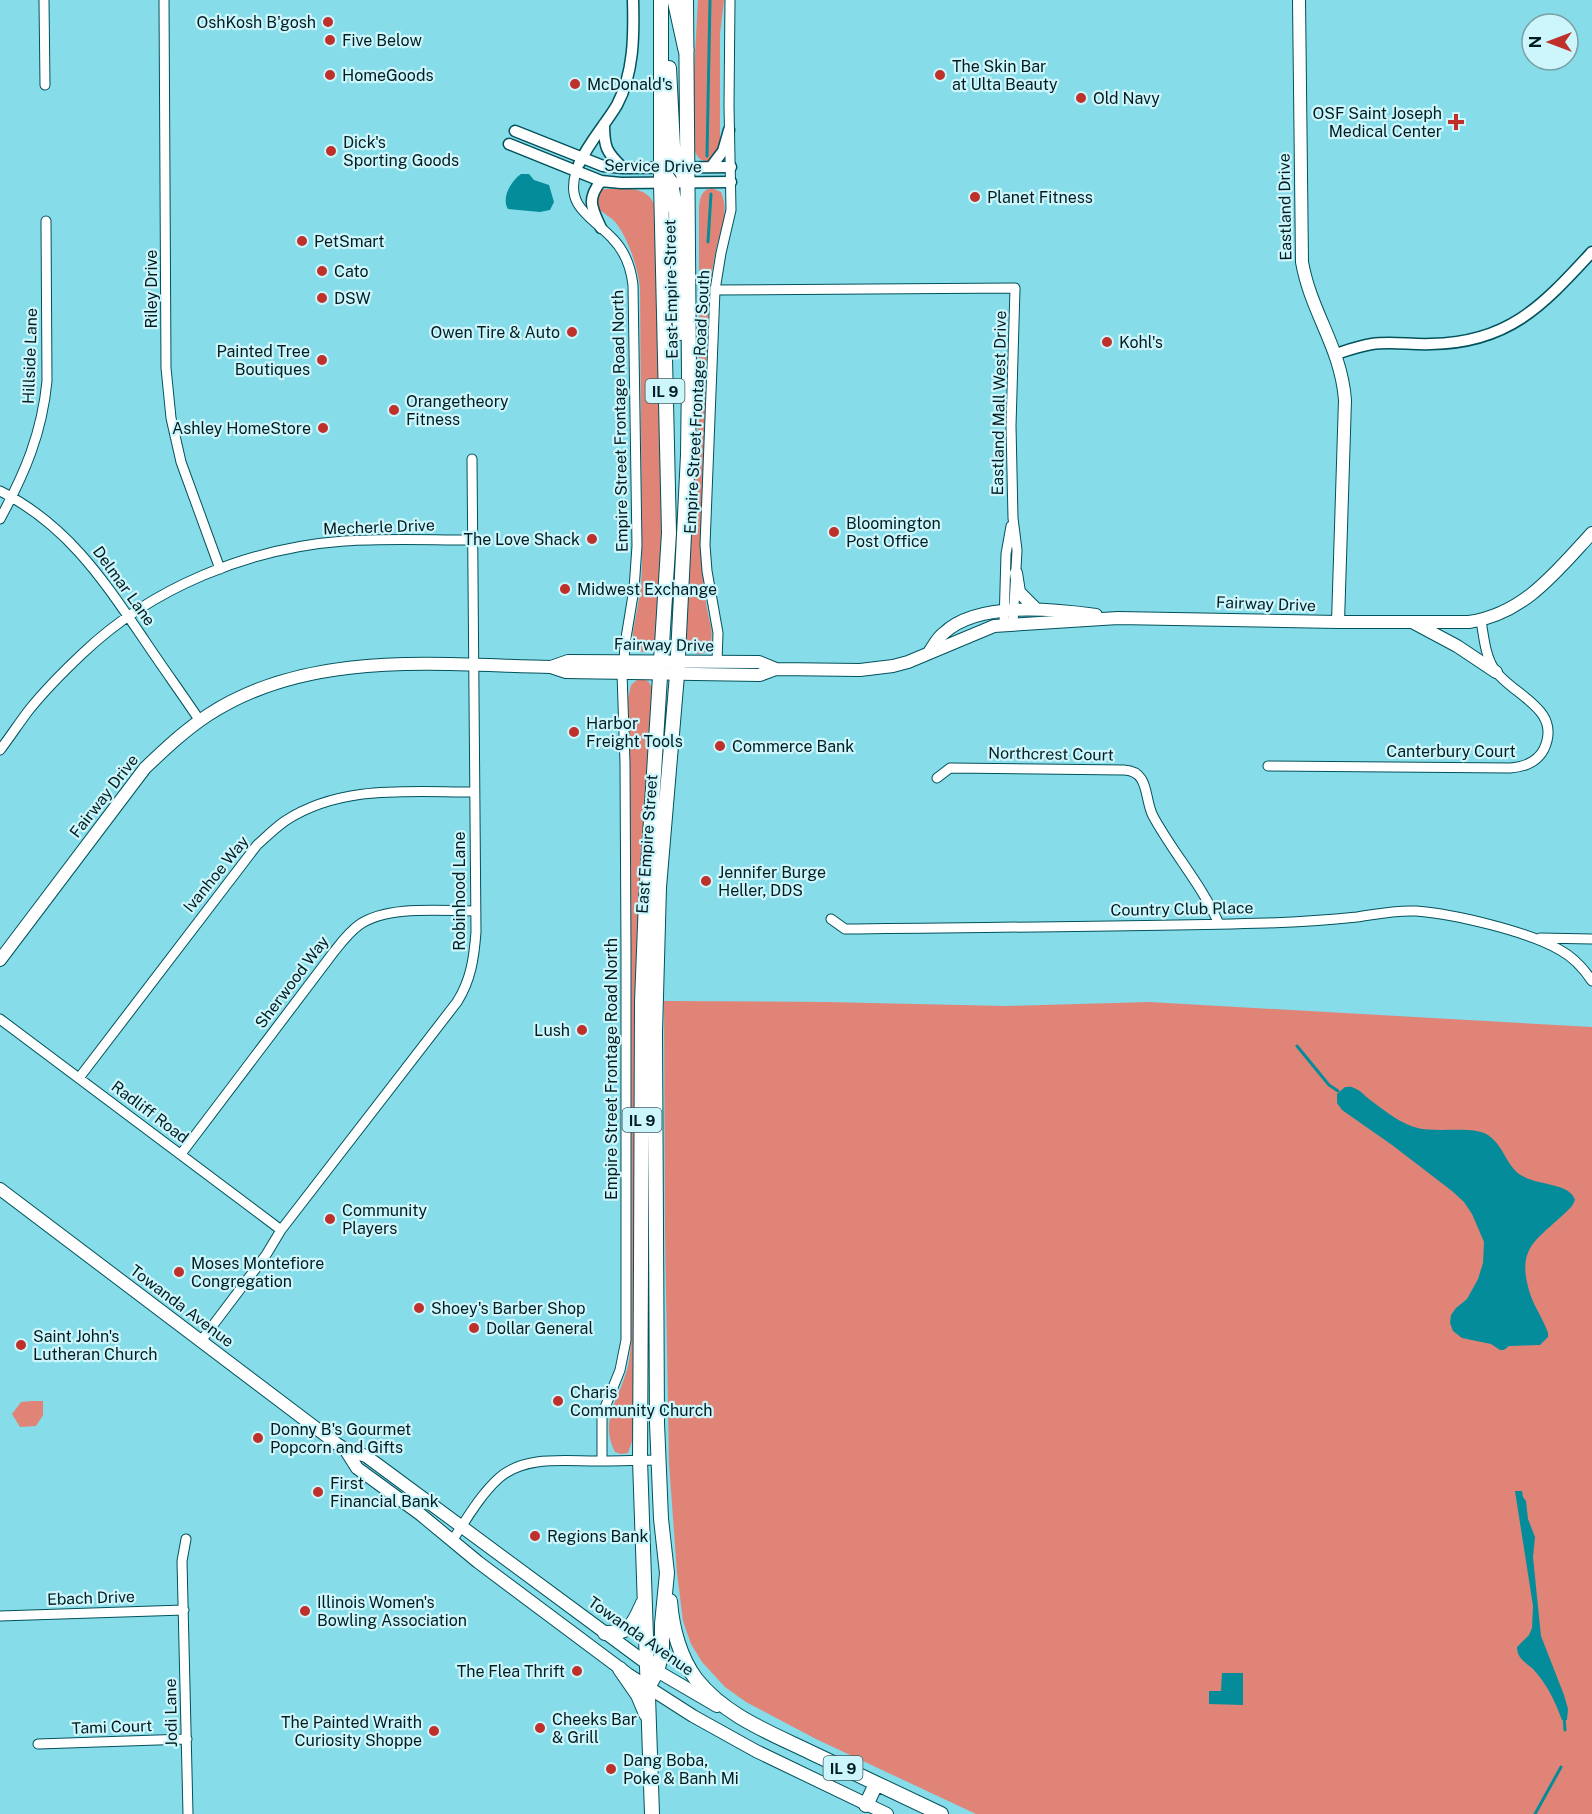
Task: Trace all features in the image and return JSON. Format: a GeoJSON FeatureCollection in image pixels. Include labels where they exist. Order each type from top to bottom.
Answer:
{"type":"FeatureCollection","features":[{"type":"Feature","properties":{"kind":"highway"},"geometry":{"type":"LineString","coordinates":[[684,1],[686,50]]}},
{"type":"Feature","properties":{"kind":"main road","name":"East Empire Street"},"geometry":{"type":"LineString","coordinates":[[652,1814],[648,1688],[652,1667],[645,1599],[640,1460],[642,1002],[646,900],[669,533],[666,183],[661,168],[661,0]]}},
{"type":"Feature","properties":{"kind":"main road","name":"Eastland Drive"},"geometry":{"type":"LineString","coordinates":[[1299,0],[1302,262],[1313,304],[1336,354],[1342,376],[1345,407],[1338,622]]}},
{"type":"Feature","properties":{"kind":"main road"},"geometry":{"type":"LineString","coordinates":[[661,31],[667,43],[675,159],[683,168]]}},
{"type":"Feature","properties":{"kind":"main road","name":"East Empire Street"},"geometry":{"type":"LineString","coordinates":[[652,1667],[662,1653],[662,1624],[667,1573],[661,1519],[659,1460],[655,973],[659,887],[677,668],[688,455],[687,183],[683,168],[686,50]]}},
{"type":"Feature","properties":{"kind":"main road"},"geometry":{"type":"LineString","coordinates":[[666,183],[676,212],[680,354],[689,375]]}},
{"type":"Feature","properties":{"kind":"main road","name":"Fairway Drive"},"geometry":{"type":"LineString","coordinates":[[0,960],[145,768],[172,743],[217,710],[274,683],[333,669],[400,665],[551,667],[566,672],[623,667],[662,667],[760,675],[776,669],[860,670],[908,662],[983,630],[1009,624],[1118,618],[1412,623],[1481,621],[1502,613],[1530,596],[1547,582],[1592,533]]}},
{"type":"Feature","properties":{"kind":"main road"},"geometry":{"type":"LineString","coordinates":[[1016,573],[1019,592],[1036,609]]}},
{"type":"Feature","properties":{"kind":"main road","name":"Fairway Drive"},"geometry":{"type":"LineString","coordinates":[[929,653],[943,633],[981,615],[1009,610],[1036,609],[1063,610],[1118,618]]}},
{"type":"Feature","properties":{"kind":"main road"},"geometry":{"type":"LineString","coordinates":[[1412,623],[1457,646],[1496,672]]}},
{"type":"Feature","properties":{"kind":"main road","name":"Fairway Drive"},"geometry":{"type":"LineString","coordinates":[[677,668],[717,662],[759,662],[776,669]]}},
{"type":"Feature","properties":{"kind":"main road","name":"Towanda Avenue"},"geometry":{"type":"LineString","coordinates":[[0,1190],[345,1449],[357,1468],[620,1669],[648,1688],[756,1751],[887,1814]]}},
{"type":"Feature","properties":{"kind":"main road","name":"Towanda Avenue"},"geometry":{"type":"LineString","coordinates":[[345,1449],[366,1455],[652,1667],[745,1720],[941,1814]]}},
{"type":"Feature","properties":{"kind":"main road","name":"IL 9"},"geometry":{"type":"LineString","coordinates":[[667,1573],[675,1631],[695,1678],[745,1720]]}},
{"type":"Feature","properties":{"kind":"main road"},"geometry":{"type":"LineString","coordinates":[[605,1633],[622,1633],[634,1624],[645,1599]]}},
{"type":"Feature","properties":{"kind":"main road"},"geometry":{"type":"LineString","coordinates":[[620,1669],[638,1695],[649,1720]]}},
{"type":"Feature","properties":{"kind":"main road"},"geometry":{"type":"LineString","coordinates":[[866,1804],[876,1784]]}},
{"type":"Feature","properties":{"kind":"street"},"geometry":{"type":"LineString","coordinates":[[44,0],[45,85]]}},
{"type":"Feature","properties":{"kind":"street","name":"Riley Drive"},"geometry":{"type":"LineString","coordinates":[[164,0],[166,368],[175,439],[181,462],[220,569]]}},
{"type":"Feature","properties":{"kind":"street","name":"Empire Street Frontage Road North"},"geometry":{"type":"LineString","coordinates":[[602,1461],[602,1415],[620,1370],[626,1340],[623,667],[634,589],[637,546],[634,297],[631,273],[624,257],[613,239],[589,219],[578,206],[573,186],[582,158],[616,105],[628,75],[632,47],[633,0]]}},
{"type":"Feature","properties":{"kind":"street","name":"Empire Street Frontage Road South"},"geometry":{"type":"LineString","coordinates":[[717,662],[718,633],[707,571],[705,545],[715,290],[730,219],[730,0]]}},
{"type":"Feature","properties":{"kind":"street"},"geometry":{"type":"LineString","coordinates":[[604,123],[604,142],[609,155],[623,168]]}},
{"type":"Feature","properties":{"kind":"street","name":"Service Drive"},"geometry":{"type":"LineString","coordinates":[[514,130],[603,166],[623,168],[731,167]]}},
{"type":"Feature","properties":{"kind":"street"},"geometry":{"type":"LineString","coordinates":[[711,167],[723,151],[729,130]]}},
{"type":"Feature","properties":{"kind":"street","name":"Service Drive"},"geometry":{"type":"LineString","coordinates":[[509,144],[601,181],[621,183],[731,182]]}},
{"type":"Feature","properties":{"kind":"street"},"geometry":{"type":"LineString","coordinates":[[601,181],[591,197],[591,207],[601,228]]}},
{"type":"Feature","properties":{"kind":"street","name":"Hillside Lane"},"geometry":{"type":"LineString","coordinates":[[0,519],[37,440],[45,399],[47,381],[46,221]]}},
{"type":"Feature","properties":{"kind":"street"},"geometry":{"type":"LineString","coordinates":[[1336,354],[1372,344],[1447,344],[1490,335],[1537,308],[1592,252]]}},
{"type":"Feature","properties":{"kind":"street","name":"Eastland Mall West Drive"},"geometry":{"type":"LineString","coordinates":[[715,290],[1015,288],[1011,426],[1012,518],[1017,550],[1016,573],[1009,610]]}},
{"type":"Feature","properties":{"kind":"street","name":"Robinhood Lane"},"geometry":{"type":"LineString","coordinates":[[201,1341],[282,1230],[459,997],[467,983],[473,963],[475,911],[472,459]]}},
{"type":"Feature","properties":{"kind":"street","name":"Delmar Lane"},"geometry":{"type":"LineString","coordinates":[[0,491],[62,532],[82,553],[200,722]]}},
{"type":"Feature","properties":{"kind":"street","name":"Eastland Mall West Drive"},"geometry":{"type":"LineString","coordinates":[[1009,624],[1006,554],[1012,518]]}},
{"type":"Feature","properties":{"kind":"street","name":"Mecherle Drive"},"geometry":{"type":"LineString","coordinates":[[0,750],[31,708],[69,666],[96,641],[128,616],[171,591],[220,569],[270,553],[318,544],[346,541],[471,540]]}},
{"type":"Feature","properties":{"kind":"street","name":"Canterbury Court"},"geometry":{"type":"LineString","coordinates":[[1268,766],[1510,768],[1526,765],[1537,758],[1548,736],[1547,724],[1536,706],[1496,672],[1488,660],[1481,621]]}},
{"type":"Feature","properties":{"kind":"street","name":"Northcrest Court"},"geometry":{"type":"LineString","coordinates":[[937,777],[950,768],[1136,772],[1144,781],[1146,797],[1153,816],[1211,905],[1219,924]]}},
{"type":"Feature","properties":{"kind":"street","name":"Ivanhoe Way"},"geometry":{"type":"LineString","coordinates":[[79,1078],[257,845],[285,821],[326,801],[373,792],[474,792]]}},
{"type":"Feature","properties":{"kind":"street","name":"Sherwood Way"},"geometry":{"type":"LineString","coordinates":[[181,1154],[333,953],[358,926],[374,917],[391,914],[475,911]]}},
{"type":"Feature","properties":{"kind":"street","name":"Country Club Place"},"geometry":{"type":"LineString","coordinates":[[831,919],[845,929],[1219,924],[1295,921],[1416,911],[1478,923],[1534,938],[1561,950],[1592,981]]}},
{"type":"Feature","properties":{"kind":"street","name":"Country Club Place"},"geometry":{"type":"LineString","coordinates":[[1534,938],[1592,939]]}},
{"type":"Feature","properties":{"kind":"street","name":"Radliff Road"},"geometry":{"type":"LineString","coordinates":[[0,1019],[282,1230]]}},
{"type":"Feature","properties":{"kind":"street"},"geometry":{"type":"LineString","coordinates":[[452,1541],[499,1478],[516,1467],[540,1462],[659,1460]]}},
{"type":"Feature","properties":{"kind":"street","name":"Jodi Lane"},"geometry":{"type":"LineString","coordinates":[[186,1539],[182,1561],[188,1814]]}},
{"type":"Feature","properties":{"kind":"street","name":"Ebach Drive"},"geometry":{"type":"LineString","coordinates":[[0,1616],[184,1610]]}},
{"type":"Feature","properties":{"kind":"street","name":"Tami Court"},"geometry":{"type":"LineString","coordinates":[[38,1744],[187,1739]]}},
{"type":"Feature","properties":{"kind":"shaded area"},"geometry":{"type":"Polygon","coordinates":[[[698,0],[724,0],[720,34],[720,144],[719,151],[709,161],[699,158],[694,149],[693,91],[698,0]]]}},
{"type":"Feature","properties":{"kind":"shaded area"},"geometry":{"type":"Polygon","coordinates":[[[712,188],[721,192],[725,212],[710,284],[701,530],[702,572],[712,634],[709,648],[697,654],[690,647],[686,634],[693,475],[699,416],[699,207],[703,193],[712,188]]]}},
{"type":"Feature","properties":{"kind":"shaded area"},"geometry":{"type":"Polygon","coordinates":[[[603,189],[640,191],[651,199],[655,206],[663,539],[657,643],[652,650],[645,653],[636,649],[633,643],[642,564],[640,287],[635,262],[625,237],[614,221],[597,208],[596,194],[603,189]]]}},
{"type":"Feature","properties":{"kind":"shaded area"},"geometry":{"type":"Polygon","coordinates":[[[642,679],[648,681],[653,689],[635,1433],[628,1453],[621,1454],[615,1452],[609,1422],[627,1368],[631,1343],[631,944],[628,699],[631,685],[642,679]]]}},
{"type":"Feature","properties":{"kind":"shaded area"},"geometry":{"type":"Polygon","coordinates":[[[664,1001],[1005,1006],[1149,1002],[1592,1027],[1592,1814],[976,1814],[816,1739],[746,1702],[725,1687],[702,1662],[691,1644],[683,1621],[677,1573],[669,1463],[664,1001]]]}},
{"type":"Feature","properties":{"kind":"shaded area"},"geometry":{"type":"Polygon","coordinates":[[[43,1401],[43,1415],[36,1426],[20,1427],[12,1414],[21,1402],[43,1401]]]}},
{"type":"Feature","properties":{"kind":"water"},"geometry":{"type":"Polygon","coordinates":[[[521,174],[529,174],[534,180],[549,185],[554,202],[550,210],[540,212],[508,209],[506,195],[521,174]]]}},
{"type":"Feature","properties":{"kind":"water"},"geometry":{"type":"Polygon","coordinates":[[[1345,1087],[1358,1090],[1389,1114],[1411,1126],[1430,1130],[1472,1130],[1488,1135],[1519,1174],[1534,1181],[1560,1187],[1572,1194],[1575,1200],[1572,1206],[1540,1236],[1527,1254],[1525,1266],[1527,1281],[1532,1299],[1548,1333],[1548,1337],[1540,1345],[1509,1346],[1500,1350],[1491,1344],[1462,1338],[1453,1331],[1450,1323],[1451,1315],[1467,1299],[1478,1279],[1483,1263],[1484,1242],[1472,1214],[1464,1202],[1452,1191],[1342,1110],[1337,1103],[1337,1094],[1345,1087]]]}},
{"type":"Feature","properties":{"kind":"water"},"geometry":{"type":"Polygon","coordinates":[[[1515,1491],[1522,1491],[1526,1501],[1528,1519],[1535,1537],[1533,1557],[1541,1636],[1564,1695],[1568,1709],[1567,1720],[1562,1720],[1546,1687],[1517,1651],[1517,1647],[1529,1635],[1532,1628],[1533,1606],[1515,1491]]]}},
{"type":"Feature","properties":{"kind":"water"},"geometry":{"type":"Polygon","coordinates":[[[1222,1673],[1243,1673],[1243,1705],[1209,1704],[1209,1691],[1221,1691],[1222,1673]]]}},
{"type":"Feature","properties":{"kind":"waterway"},"geometry":{"type":"LineString","coordinates":[[707,156],[710,0]]}},
{"type":"Feature","properties":{"kind":"waterway"},"geometry":{"type":"LineString","coordinates":[[708,242],[711,194]]}},
{"type":"Feature","properties":{"kind":"waterway"},"geometry":{"type":"LineString","coordinates":[[1297,1046],[1329,1085],[1338,1091]]}},
{"type":"Feature","properties":{"kind":"waterway"},"geometry":{"type":"LineString","coordinates":[[1564,1716],[1565,1730]]}},
{"type":"Feature","properties":{"kind":"waterway"},"geometry":{"type":"LineString","coordinates":[[1535,1814],[1561,1767]]}},
{"type":"Feature","properties":{"kind":"place","name":"OshKosh B'gosh"},"geometry":{"type":"Point","coordinates":[328,22]}},
{"type":"Feature","properties":{"kind":"place","name":"Five Below"},"geometry":{"type":"Point","coordinates":[330,40]}},
{"type":"Feature","properties":{"kind":"place","name":"HomeGoods"},"geometry":{"type":"Point","coordinates":[330,75]}},
{"type":"Feature","properties":{"kind":"place","name":"The Skin Bar at Ulta Beauty"},"geometry":{"type":"Point","coordinates":[940,75]}},
{"type":"Feature","properties":{"kind":"place","name":"McDonald's"},"geometry":{"type":"Point","coordinates":[575,84]}},
{"type":"Feature","properties":{"kind":"place","name":"Old Navy"},"geometry":{"type":"Point","coordinates":[1081,98]}},
{"type":"Feature","properties":{"kind":"place","name":"OSF Saint Joseph Medical Center"},"geometry":{"type":"Point","coordinates":[1456,122]}},
{"type":"Feature","properties":{"kind":"place","name":"Dick's Sporting Goods"},"geometry":{"type":"Point","coordinates":[331,151]}},
{"type":"Feature","properties":{"kind":"place","name":"Planet Fitness"},"geometry":{"type":"Point","coordinates":[975,197]}},
{"type":"Feature","properties":{"kind":"place","name":"PetSmart"},"geometry":{"type":"Point","coordinates":[302,241]}},
{"type":"Feature","properties":{"kind":"place","name":"Cato"},"geometry":{"type":"Point","coordinates":[322,271]}},
{"type":"Feature","properties":{"kind":"place","name":"DSW"},"geometry":{"type":"Point","coordinates":[322,298]}},
{"type":"Feature","properties":{"kind":"place","name":"Owen Tire & Auto"},"geometry":{"type":"Point","coordinates":[572,332]}},
{"type":"Feature","properties":{"kind":"place","name":"Kohl's"},"geometry":{"type":"Point","coordinates":[1107,342]}},
{"type":"Feature","properties":{"kind":"place","name":"Painted Tree Boutiques"},"geometry":{"type":"Point","coordinates":[322,360]}},
{"type":"Feature","properties":{"kind":"place","name":"Orangetheory Fitness"},"geometry":{"type":"Point","coordinates":[394,410]}},
{"type":"Feature","properties":{"kind":"place","name":"Ashley HomeStore"},"geometry":{"type":"Point","coordinates":[323,428]}},
{"type":"Feature","properties":{"kind":"place","name":"Bloomington Post Office"},"geometry":{"type":"Point","coordinates":[834,532]}},
{"type":"Feature","properties":{"kind":"place","name":"The Love Shack"},"geometry":{"type":"Point","coordinates":[592,539]}},
{"type":"Feature","properties":{"kind":"place","name":"Midwest Exchange"},"geometry":{"type":"Point","coordinates":[565,589]}},
{"type":"Feature","properties":{"kind":"place","name":"Harbor Freight Tools"},"geometry":{"type":"Point","coordinates":[574,732]}},
{"type":"Feature","properties":{"kind":"place","name":"Commerce Bank"},"geometry":{"type":"Point","coordinates":[720,746]}},
{"type":"Feature","properties":{"kind":"place","name":"Jennifer Burge Heller, DDS"},"geometry":{"type":"Point","coordinates":[706,881]}},
{"type":"Feature","properties":{"kind":"place","name":"Lush"},"geometry":{"type":"Point","coordinates":[582,1030]}},
{"type":"Feature","properties":{"kind":"place","name":"Community Players"},"geometry":{"type":"Point","coordinates":[330,1219]}},
{"type":"Feature","properties":{"kind":"place","name":"Moses Montefiore Congregation"},"geometry":{"type":"Point","coordinates":[179,1272]}},
{"type":"Feature","properties":{"kind":"place","name":"Shoey's Barber Shop"},"geometry":{"type":"Point","coordinates":[419,1308]}},
{"type":"Feature","properties":{"kind":"place","name":"Dollar General"},"geometry":{"type":"Point","coordinates":[474,1328]}},
{"type":"Feature","properties":{"kind":"place","name":"Saint John's Lutheran Church"},"geometry":{"type":"Point","coordinates":[21,1345]}},
{"type":"Feature","properties":{"kind":"place","name":"Charis Community Church"},"geometry":{"type":"Point","coordinates":[558,1401]}},
{"type":"Feature","properties":{"kind":"place","name":"Donny B's Gourmet Popcorn and Gifts"},"geometry":{"type":"Point","coordinates":[258,1438]}},
{"type":"Feature","properties":{"kind":"place","name":"First Financial Bank"},"geometry":{"type":"Point","coordinates":[318,1492]}},
{"type":"Feature","properties":{"kind":"place","name":"Regions Bank"},"geometry":{"type":"Point","coordinates":[535,1536]}},
{"type":"Feature","properties":{"kind":"place","name":"Illinois Women's Bowling Association"},"geometry":{"type":"Point","coordinates":[305,1611]}},
{"type":"Feature","properties":{"kind":"place","name":"The Flea Thrift"},"geometry":{"type":"Point","coordinates":[577,1671]}},
{"type":"Feature","properties":{"kind":"place","name":"Cheeks Bar & Grill"},"geometry":{"type":"Point","coordinates":[540,1728]}},
{"type":"Feature","properties":{"kind":"place","name":"The Painted Wraith Curiosity Shoppe"},"geometry":{"type":"Point","coordinates":[434,1731]}},
{"type":"Feature","properties":{"kind":"place","name":"Dang Boba, Poke & Banh Mi"},"geometry":{"type":"Point","coordinates":[611,1769]}}]}
